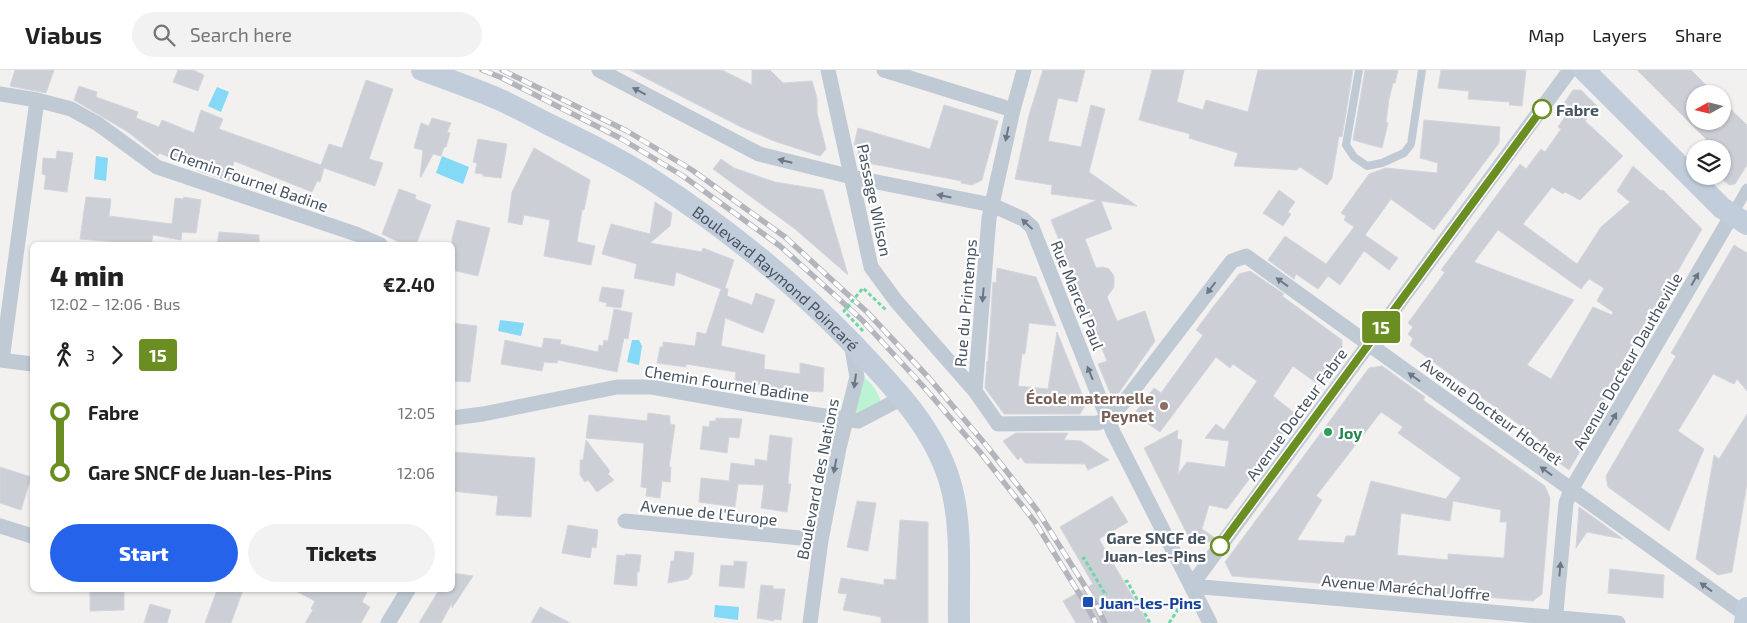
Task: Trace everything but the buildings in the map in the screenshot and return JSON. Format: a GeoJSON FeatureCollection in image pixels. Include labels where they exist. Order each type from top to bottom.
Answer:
{"type":"FeatureCollection","features":[{"type":"Feature","properties":{"kind":"main road","name":"Boulevard Raymond Poincaré"},"geometry":{"type":"LineString","coordinates":[[422,70],[497,99],[584,141],[649,178],[712,221],[835,326],[858,337],[921,422],[936,448],[950,482],[958,522],[959,623]]}},
{"type":"Feature","properties":{"kind":"main road"},"geometry":{"type":"LineString","coordinates":[[1584,70],[1722,208],[1739,220]]}},
{"type":"Feature","properties":{"kind":"street","name":"Rue Marcel Paul"},"geometry":{"type":"LineString","coordinates":[[598,70],[760,154],[852,177],[992,206],[1023,219],[1032,228],[1113,432],[1210,623]]}},
{"type":"Feature","properties":{"kind":"street","name":"Passage Wilson"},"geometry":{"type":"LineString","coordinates":[[828,70],[871,267],[896,302],[975,391]]}},
{"type":"Feature","properties":{"kind":"street"},"geometry":{"type":"LineString","coordinates":[[884,70],[1013,110]]}},
{"type":"Feature","properties":{"kind":"street","name":"Rue du Printemps"},"geometry":{"type":"LineString","coordinates":[[1024,70],[1013,110],[992,206],[975,391],[998,424],[1098,423],[1108,418]]}},
{"type":"Feature","properties":{"kind":"street","name":"Avenue Docteur Fabre"},"geometry":{"type":"LineString","coordinates":[[1191,586],[1570,70]]}},
{"type":"Feature","properties":{"kind":"street","name":"Chemin Fournel Badine"},"geometry":{"type":"LineString","coordinates":[[0,94],[37,100],[71,109],[98,124],[158,167],[356,234],[374,242]]}},
{"type":"Feature","properties":{"kind":"street"},"geometry":{"type":"LineString","coordinates":[[30,364],[1,360],[37,100]]}},
{"type":"Feature","properties":{"kind":"street","name":"Avenue Docteur Dautheville"},"geometry":{"type":"LineString","coordinates":[[1555,620],[1566,503],[1572,490],[1739,220],[1747,189]]}},
{"type":"Feature","properties":{"kind":"street","name":"Avenue Docteur Hochet"},"geometry":{"type":"LineString","coordinates":[[1108,418],[1125,401],[1232,261],[1246,256],[1746,615]]}},
{"type":"Feature","properties":{"kind":"street","name":"Boulevard des Nations"},"geometry":{"type":"LineString","coordinates":[[810,623],[820,540],[856,377],[858,337]]}},
{"type":"Feature","properties":{"kind":"street","name":"Chemin Fournel Badine"},"geometry":{"type":"LineString","coordinates":[[455,418],[483,414],[617,387],[652,387],[858,421],[902,398]]}},
{"type":"Feature","properties":{"kind":"street","name":"Avenue de l'Europe"},"geometry":{"type":"LineString","coordinates":[[625,521],[820,540]]}},
{"type":"Feature","properties":{"kind":"street"},"geometry":{"type":"LineString","coordinates":[[0,526],[30,535]]}},
{"type":"Feature","properties":{"kind":"street","name":"Avenue Maréchal Joffre"},"geometry":{"type":"LineString","coordinates":[[1191,586],[1555,620],[1618,623]]}},
{"type":"Feature","properties":{"kind":"street"},"geometry":{"type":"LineString","coordinates":[[388,623],[407,592]]}},
{"type":"Feature","properties":{"kind":"lane"},"geometry":{"type":"LineString","coordinates":[[1359,70],[1346,145],[1354,158],[1367,166],[1382,164],[1397,157],[1404,153],[1411,144],[1422,70]]}},
{"type":"Feature","properties":{"kind":"path"},"geometry":{"type":"LineString","coordinates":[[858,337],[844,311],[863,288],[887,311]]}},
{"type":"Feature","properties":{"kind":"path"},"geometry":{"type":"LineString","coordinates":[[1082,559],[1084,558],[1105,594],[1107,593]]}},
{"type":"Feature","properties":{"kind":"path"},"geometry":{"type":"LineString","coordinates":[[1124,582],[1127,581],[1150,623]]}},
{"type":"Feature","properties":{"kind":"path"},"geometry":{"type":"LineString","coordinates":[[1169,623],[1177,611],[1178,603]]}},
{"type":"Feature","properties":{"kind":"green space"},"geometry":{"type":"Polygon","coordinates":[[[862,376],[874,388],[881,404],[861,415],[855,412],[862,376]]]}},
{"type":"Feature","properties":{"kind":"water"},"geometry":{"type":"Polygon","coordinates":[[[217,87],[229,92],[221,112],[208,106],[217,87]]]}},
{"type":"Feature","properties":{"kind":"water"},"geometry":{"type":"Polygon","coordinates":[[[96,156],[108,158],[106,181],[94,179],[96,156]]]}},
{"type":"Feature","properties":{"kind":"water"},"geometry":{"type":"Polygon","coordinates":[[[442,156],[469,167],[463,184],[436,173],[442,156]]]}},
{"type":"Feature","properties":{"kind":"water"},"geometry":{"type":"Polygon","coordinates":[[[500,320],[524,323],[521,336],[498,331],[500,320]]]}},
{"type":"Feature","properties":{"kind":"water"},"geometry":{"type":"Polygon","coordinates":[[[632,340],[639,340],[642,346],[639,365],[627,362],[632,340]]]}},
{"type":"Feature","properties":{"kind":"water"},"geometry":{"type":"Polygon","coordinates":[[[715,605],[739,607],[738,620],[714,617],[715,605]]]}},
{"type":"Feature","properties":{"kind":"railway"},"geometry":{"type":"LineString","coordinates":[[482,70],[500,77],[620,138],[683,176],[780,246],[861,319],[980,452],[1035,522],[1096,623]]}},
{"type":"Feature","properties":{"kind":"railway"},"geometry":{"type":"LineString","coordinates":[[502,70],[627,131],[692,170],[785,237],[867,312],[929,378],[986,445],[1037,510],[1093,599],[1105,623]]}},
{"type":"Feature","properties":{"kind":"bus line","name":"15"},"geometry":{"type":"LineString","coordinates":[[1220,546],[1542,109]]}},
{"type":"Feature","properties":{"kind":"place","name":"Fabre"},"geometry":{"type":"Point","coordinates":[1542,109]}},
{"type":"Feature","properties":{"kind":"place","name":"École maternelle Peynet"},"geometry":{"type":"Point","coordinates":[1164,406]}},
{"type":"Feature","properties":{"kind":"place","name":"Joy"},"geometry":{"type":"Point","coordinates":[1328,432]}},
{"type":"Feature","properties":{"kind":"place","name":"Gare SNCF de Juan-les-Pins"},"geometry":{"type":"Point","coordinates":[1220,546]}},
{"type":"Feature","properties":{"kind":"place","name":"Juan-les-Pins"},"geometry":{"type":"Point","coordinates":[1088,602]}}]}
